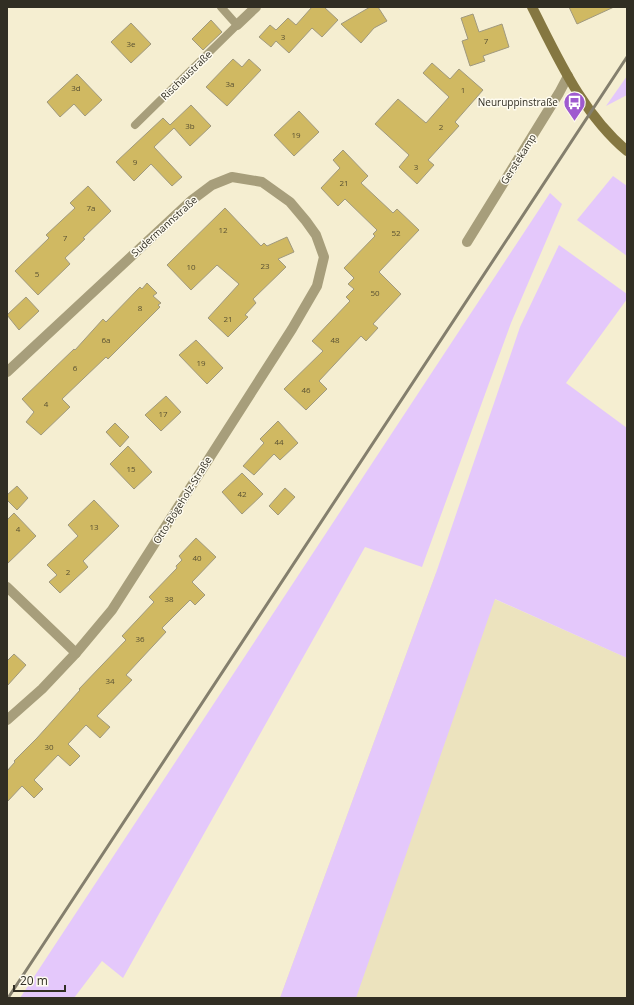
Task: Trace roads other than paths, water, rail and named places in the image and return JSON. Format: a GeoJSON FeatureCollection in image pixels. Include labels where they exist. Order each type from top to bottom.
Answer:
{"type":"FeatureCollection","features":[{"type":"Feature","properties":{"kind":"main road"},"geometry":{"type":"LineString","coordinates":[[532,7],[568,76],[590,113],[627,151]]}},
{"type":"Feature","properties":{"kind":"street","name":"Rischaustraße"},"geometry":{"type":"LineString","coordinates":[[238,25],[256,7]]}},
{"type":"Feature","properties":{"kind":"street","name":"Gerstekamp"},"geometry":{"type":"LineString","coordinates":[[467,242],[568,76]]}},
{"type":"Feature","properties":{"kind":"street","name":"Sudermannstraße"},"geometry":{"type":"LineString","coordinates":[[7,372],[192,200],[212,185],[232,177],[262,182],[290,202],[316,235],[324,257]]}},
{"type":"Feature","properties":{"kind":"street","name":"Otto-Bögeholz-Straße"},"geometry":{"type":"LineString","coordinates":[[7,720],[42,689],[76,653],[112,610],[292,329],[317,286],[324,257]]}},
{"type":"Feature","properties":{"kind":"street"},"geometry":{"type":"LineString","coordinates":[[7,587],[76,653]]}},
{"type":"Feature","properties":{"kind":"lane"},"geometry":{"type":"LineString","coordinates":[[221,7],[238,25]]}},
{"type":"Feature","properties":{"kind":"lane","name":"Rischaustraße"},"geometry":{"type":"LineString","coordinates":[[135,125],[238,25]]}},
{"type":"Feature","properties":{"kind":"railway"},"geometry":{"type":"LineString","coordinates":[[8,998],[627,57]]}},
{"type":"Feature","properties":{"kind":"place","name":"Neuruppinstraße"},"geometry":{"type":"Point","coordinates":[574,122]}}]}
